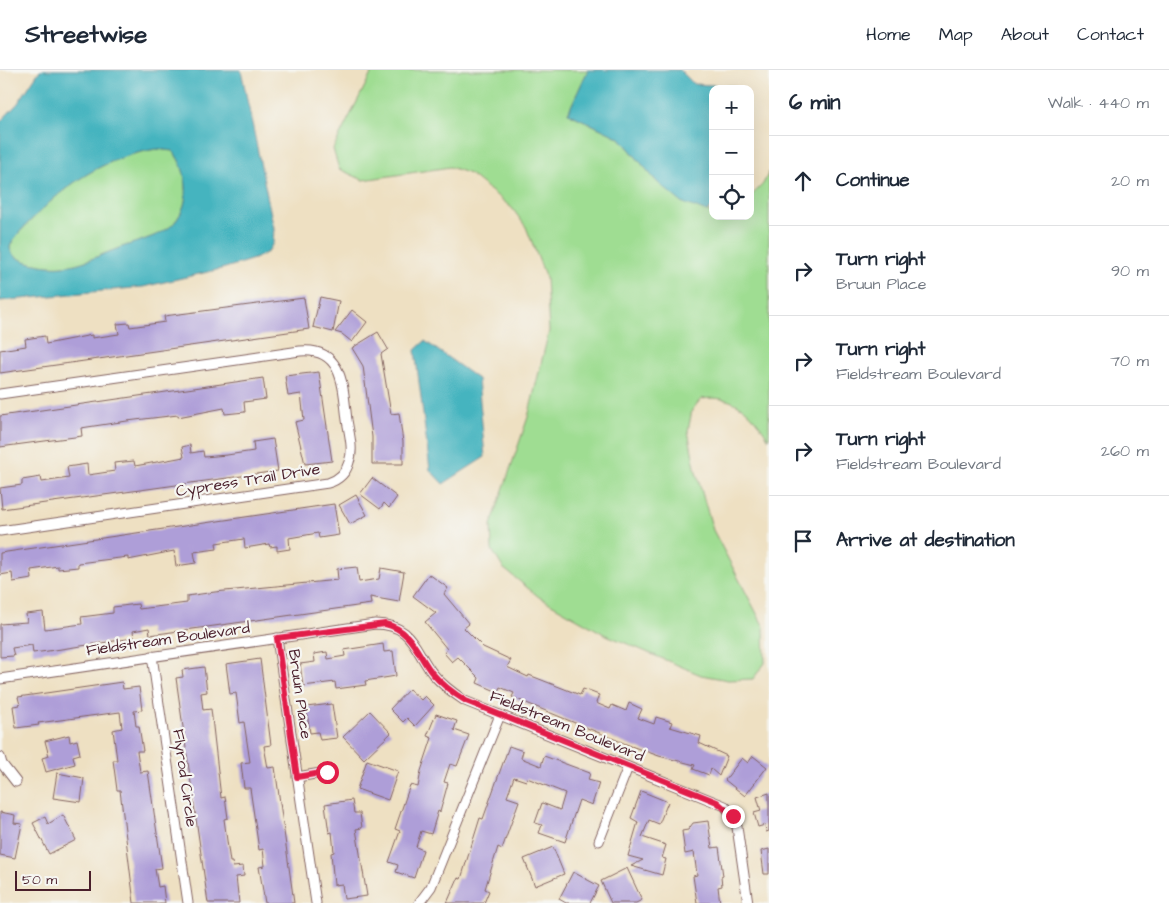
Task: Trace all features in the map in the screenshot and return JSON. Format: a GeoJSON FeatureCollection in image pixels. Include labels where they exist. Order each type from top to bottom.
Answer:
{"type":"FeatureCollection","features":[{"type":"Feature","properties":{"kind":"street","name":"Cypress Trail Drive"},"geometry":{"type":"LineString","coordinates":[[0,394],[300,351],[313,351],[330,359],[340,375],[352,451],[345,470],[338,478],[328,483],[0,532]]}},
{"type":"Feature","properties":{"kind":"street","name":"Fieldstream Boulevard"},"geometry":{"type":"LineString","coordinates":[[0,678],[375,624],[396,627],[411,638],[434,675],[452,692],[473,704],[717,802],[728,810],[737,827],[748,903]]}},
{"type":"Feature","properties":{"kind":"street","name":"Bruun Place"},"geometry":{"type":"LineString","coordinates":[[277,638],[316,903]]}},
{"type":"Feature","properties":{"kind":"street","name":"Flyrod Circle"},"geometry":{"type":"LineString","coordinates":[[152,656],[188,903]]}},
{"type":"Feature","properties":{"kind":"street"},"geometry":{"type":"LineString","coordinates":[[419,903],[431,888],[500,715]]}},
{"type":"Feature","properties":{"kind":"street"},"geometry":{"type":"LineString","coordinates":[[0,756],[2,764],[16,782]]}},
{"type":"Feature","properties":{"kind":"street"},"geometry":{"type":"LineString","coordinates":[[599,840],[628,767]]}},
{"type":"Feature","properties":{"kind":"street"},"geometry":{"type":"LineString","coordinates":[[297,777],[327,772]]}},
{"type":"Feature","properties":{"kind":"green space"},"geometry":{"type":"Polygon","coordinates":[[[373,70],[588,70],[568,113],[620,138],[657,182],[709,212],[709,220],[754,220],[754,193],[763,184],[769,172],[769,439],[749,413],[733,402],[724,399],[701,399],[692,410],[688,431],[696,472],[713,530],[764,627],[765,663],[753,679],[728,680],[701,675],[604,634],[539,597],[503,568],[492,550],[491,525],[528,417],[549,331],[546,278],[526,227],[512,208],[470,174],[450,167],[363,180],[339,169],[333,149],[373,70]]]}},
{"type":"Feature","properties":{"kind":"green space"},"geometry":{"type":"Polygon","coordinates":[[[156,149],[173,151],[183,169],[185,179],[185,200],[182,210],[170,227],[151,237],[76,264],[50,266],[32,263],[24,261],[12,253],[11,244],[20,231],[73,183],[98,168],[126,156],[156,149]]]}},
{"type":"Feature","properties":{"kind":"water"},"geometry":{"type":"Polygon","coordinates":[[[40,70],[241,70],[274,229],[273,243],[268,252],[254,259],[225,268],[143,287],[0,301],[0,122],[18,103],[40,70]],[[156,149],[126,156],[99,168],[73,183],[26,225],[11,244],[12,253],[24,261],[32,263],[50,266],[76,264],[164,231],[177,219],[185,200],[186,189],[183,169],[173,151],[156,149]]]}},
{"type":"Feature","properties":{"kind":"water"},"geometry":{"type":"Polygon","coordinates":[[[588,70],[680,70],[694,84],[714,85],[709,85],[709,210],[707,212],[681,202],[657,182],[620,138],[568,113],[588,70]]]}},
{"type":"Feature","properties":{"kind":"water"},"geometry":{"type":"Polygon","coordinates":[[[425,341],[478,379],[485,457],[443,484],[430,470],[415,350],[425,341]]]}},
{"type":"Feature","properties":{"kind":"building"},"geometry":{"type":"Polygon","coordinates":[[[320,297],[339,301],[333,332],[313,327],[320,297]]]}},
{"type":"Feature","properties":{"kind":"building"},"geometry":{"type":"Polygon","coordinates":[[[304,298],[309,329],[0,373],[0,350],[26,346],[25,339],[45,336],[46,344],[92,335],[92,338],[119,334],[117,324],[129,323],[130,327],[165,322],[164,316],[304,298]]]}},
{"type":"Feature","properties":{"kind":"building"},"geometry":{"type":"Polygon","coordinates":[[[352,310],[367,322],[352,342],[342,334],[335,332],[352,310]]]}},
{"type":"Feature","properties":{"kind":"building"},"geometry":{"type":"Polygon","coordinates":[[[378,332],[388,349],[381,354],[391,414],[399,413],[403,442],[403,464],[372,464],[372,437],[363,366],[352,348],[378,332]]]}},
{"type":"Feature","properties":{"kind":"building"},"geometry":{"type":"Polygon","coordinates":[[[319,372],[332,461],[305,464],[295,422],[304,420],[301,394],[288,396],[285,376],[319,372]]]}},
{"type":"Feature","properties":{"kind":"building"},"geometry":{"type":"Polygon","coordinates":[[[263,378],[266,399],[244,402],[245,412],[225,414],[224,408],[178,417],[178,415],[127,421],[81,428],[82,436],[0,447],[0,416],[263,378]]]}},
{"type":"Feature","properties":{"kind":"building"},"geometry":{"type":"Polygon","coordinates":[[[273,439],[278,471],[2,509],[0,488],[22,485],[22,480],[41,477],[42,482],[69,478],[67,467],[87,464],[88,475],[115,471],[114,463],[134,461],[135,466],[184,457],[182,447],[190,445],[191,453],[203,451],[204,457],[254,451],[253,442],[273,439]]]}},
{"type":"Feature","properties":{"kind":"building"},"geometry":{"type":"Polygon","coordinates":[[[372,478],[397,497],[389,508],[384,503],[380,509],[360,494],[372,478]]]}},
{"type":"Feature","properties":{"kind":"building"},"geometry":{"type":"Polygon","coordinates":[[[356,495],[367,515],[350,524],[339,505],[356,495]]]}},
{"type":"Feature","properties":{"kind":"building"},"geometry":{"type":"Polygon","coordinates":[[[334,504],[339,535],[319,538],[318,533],[289,538],[290,549],[277,551],[277,546],[270,547],[269,544],[245,548],[244,539],[216,543],[217,549],[194,552],[196,563],[176,566],[174,551],[128,560],[128,557],[78,563],[78,567],[58,569],[58,566],[31,570],[32,579],[13,582],[12,573],[0,575],[0,553],[334,504]]]}},
{"type":"Feature","properties":{"kind":"building"},"geometry":{"type":"Polygon","coordinates":[[[357,567],[359,582],[379,579],[381,568],[404,572],[399,602],[370,597],[371,604],[150,635],[149,628],[133,631],[134,638],[33,653],[32,645],[12,648],[14,656],[0,657],[0,624],[27,622],[26,614],[43,612],[45,629],[82,624],[81,617],[113,613],[113,607],[138,604],[139,609],[187,603],[187,596],[338,580],[337,569],[357,567]]]}},
{"type":"Feature","properties":{"kind":"building"},"geometry":{"type":"Polygon","coordinates":[[[429,574],[448,588],[444,594],[469,624],[464,628],[483,647],[511,660],[507,667],[528,677],[529,675],[580,695],[583,689],[599,695],[596,703],[610,709],[612,705],[626,711],[629,703],[642,709],[638,718],[654,724],[656,717],[672,722],[670,727],[701,736],[699,743],[727,756],[719,776],[711,769],[709,775],[693,769],[695,765],[659,756],[631,746],[512,697],[514,693],[500,687],[498,692],[477,683],[479,678],[458,657],[452,662],[444,653],[447,649],[425,622],[436,613],[413,596],[429,574]]]}},
{"type":"Feature","properties":{"kind":"building"},"geometry":{"type":"Polygon","coordinates":[[[383,644],[384,652],[393,651],[396,676],[365,681],[366,685],[336,689],[335,682],[303,686],[300,664],[315,662],[314,654],[327,652],[328,659],[345,656],[344,650],[383,644]]]}},
{"type":"Feature","properties":{"kind":"building"},"geometry":{"type":"Polygon","coordinates":[[[260,659],[271,745],[264,746],[268,768],[275,767],[294,903],[265,903],[259,867],[265,866],[263,849],[259,850],[250,788],[244,788],[241,763],[250,762],[244,722],[240,723],[236,693],[230,694],[226,664],[260,659]]]}},
{"type":"Feature","properties":{"kind":"building"},"geometry":{"type":"Polygon","coordinates":[[[204,667],[207,692],[201,693],[203,710],[211,709],[221,798],[225,797],[228,818],[224,819],[230,862],[232,862],[233,867],[243,866],[244,876],[236,877],[239,903],[208,903],[176,678],[183,677],[182,670],[204,667]]]}},
{"type":"Feature","properties":{"kind":"building"},"geometry":{"type":"Polygon","coordinates":[[[122,682],[123,689],[139,687],[142,710],[134,711],[136,726],[139,726],[143,751],[137,751],[140,772],[148,771],[162,868],[155,869],[158,887],[163,886],[165,903],[134,903],[120,790],[117,790],[113,760],[117,760],[113,730],[122,728],[120,712],[38,723],[39,725],[16,728],[13,706],[20,705],[18,697],[122,682]]]}},
{"type":"Feature","properties":{"kind":"building"},"geometry":{"type":"Polygon","coordinates":[[[409,689],[421,700],[425,696],[434,705],[415,726],[407,718],[403,722],[390,709],[409,689]]]}},
{"type":"Feature","properties":{"kind":"building"},"geometry":{"type":"Polygon","coordinates":[[[332,704],[337,738],[320,740],[318,732],[310,733],[306,707],[332,704]]]}},
{"type":"Feature","properties":{"kind":"building"},"geometry":{"type":"Polygon","coordinates":[[[370,711],[391,733],[364,759],[343,737],[370,711]]]}},
{"type":"Feature","properties":{"kind":"building"},"geometry":{"type":"Polygon","coordinates":[[[436,714],[457,721],[454,730],[469,735],[457,766],[450,764],[444,782],[448,783],[440,812],[438,811],[431,834],[421,831],[416,847],[423,850],[414,878],[396,872],[398,865],[389,862],[400,831],[395,829],[410,785],[418,787],[421,771],[432,738],[427,736],[436,714]]]}},
{"type":"Feature","properties":{"kind":"building"},"geometry":{"type":"Polygon","coordinates":[[[69,735],[70,742],[77,740],[80,754],[73,756],[75,764],[46,772],[42,758],[49,756],[45,741],[69,735]]]}},
{"type":"Feature","properties":{"kind":"building"},"geometry":{"type":"Polygon","coordinates":[[[509,746],[523,751],[521,758],[541,766],[544,756],[590,773],[588,780],[599,783],[592,805],[579,800],[565,842],[539,833],[542,825],[535,823],[542,803],[560,810],[565,793],[527,778],[526,781],[514,777],[507,797],[519,801],[502,849],[498,847],[485,889],[489,891],[484,903],[447,903],[458,878],[461,879],[480,818],[483,819],[509,746]]]}},
{"type":"Feature","properties":{"kind":"building"},"geometry":{"type":"Polygon","coordinates":[[[753,756],[767,767],[745,796],[725,780],[742,758],[748,763],[753,756]]]}},
{"type":"Feature","properties":{"kind":"building"},"geometry":{"type":"Polygon","coordinates":[[[367,760],[398,771],[388,800],[357,789],[367,760]]]}},
{"type":"Feature","properties":{"kind":"building"},"geometry":{"type":"Polygon","coordinates":[[[57,773],[84,778],[81,802],[53,798],[57,773]]]}},
{"type":"Feature","properties":{"kind":"building"},"geometry":{"type":"Polygon","coordinates":[[[641,791],[668,802],[659,824],[649,820],[642,837],[666,845],[662,858],[666,859],[662,875],[631,866],[643,860],[628,856],[638,822],[631,818],[641,791]]]}},
{"type":"Feature","properties":{"kind":"building"},"geometry":{"type":"Polygon","coordinates":[[[769,793],[769,831],[766,832],[765,825],[758,827],[754,813],[761,811],[757,797],[769,793]]]}},
{"type":"Feature","properties":{"kind":"building"},"geometry":{"type":"Polygon","coordinates":[[[352,800],[354,813],[360,813],[362,828],[356,829],[367,896],[344,899],[342,884],[334,885],[331,853],[334,852],[332,832],[329,833],[325,804],[352,800]]]}},
{"type":"Feature","properties":{"kind":"building"},"geometry":{"type":"Polygon","coordinates":[[[0,812],[15,815],[14,823],[22,824],[15,858],[0,855],[0,812]]]}},
{"type":"Feature","properties":{"kind":"building"},"geometry":{"type":"Polygon","coordinates":[[[63,815],[76,840],[49,854],[33,823],[45,817],[48,824],[63,815]]]}},
{"type":"Feature","properties":{"kind":"building"},"geometry":{"type":"Polygon","coordinates":[[[708,821],[712,848],[719,847],[723,876],[721,877],[722,886],[718,887],[720,903],[697,903],[693,876],[697,875],[694,852],[685,854],[682,831],[688,830],[693,823],[708,821]]]}},
{"type":"Feature","properties":{"kind":"building"},"geometry":{"type":"Polygon","coordinates":[[[553,847],[564,874],[535,886],[524,859],[553,847]]]}},
{"type":"Feature","properties":{"kind":"building"},"geometry":{"type":"Polygon","coordinates":[[[769,849],[769,874],[764,874],[761,851],[769,849]]]}},
{"type":"Feature","properties":{"kind":"building"},"geometry":{"type":"Polygon","coordinates":[[[627,868],[642,900],[636,903],[611,903],[601,881],[627,868]]]}},
{"type":"Feature","properties":{"kind":"building"},"geometry":{"type":"Polygon","coordinates":[[[573,872],[599,886],[590,903],[566,903],[559,899],[573,872]]]}},
{"type":"Feature","properties":{"kind":"route"},"geometry":{"type":"LineString","coordinates":[[327,772],[297,777],[277,638],[385,624],[396,627],[411,638],[434,675],[452,692],[466,701],[717,802],[725,806],[733,816]]}}]}
